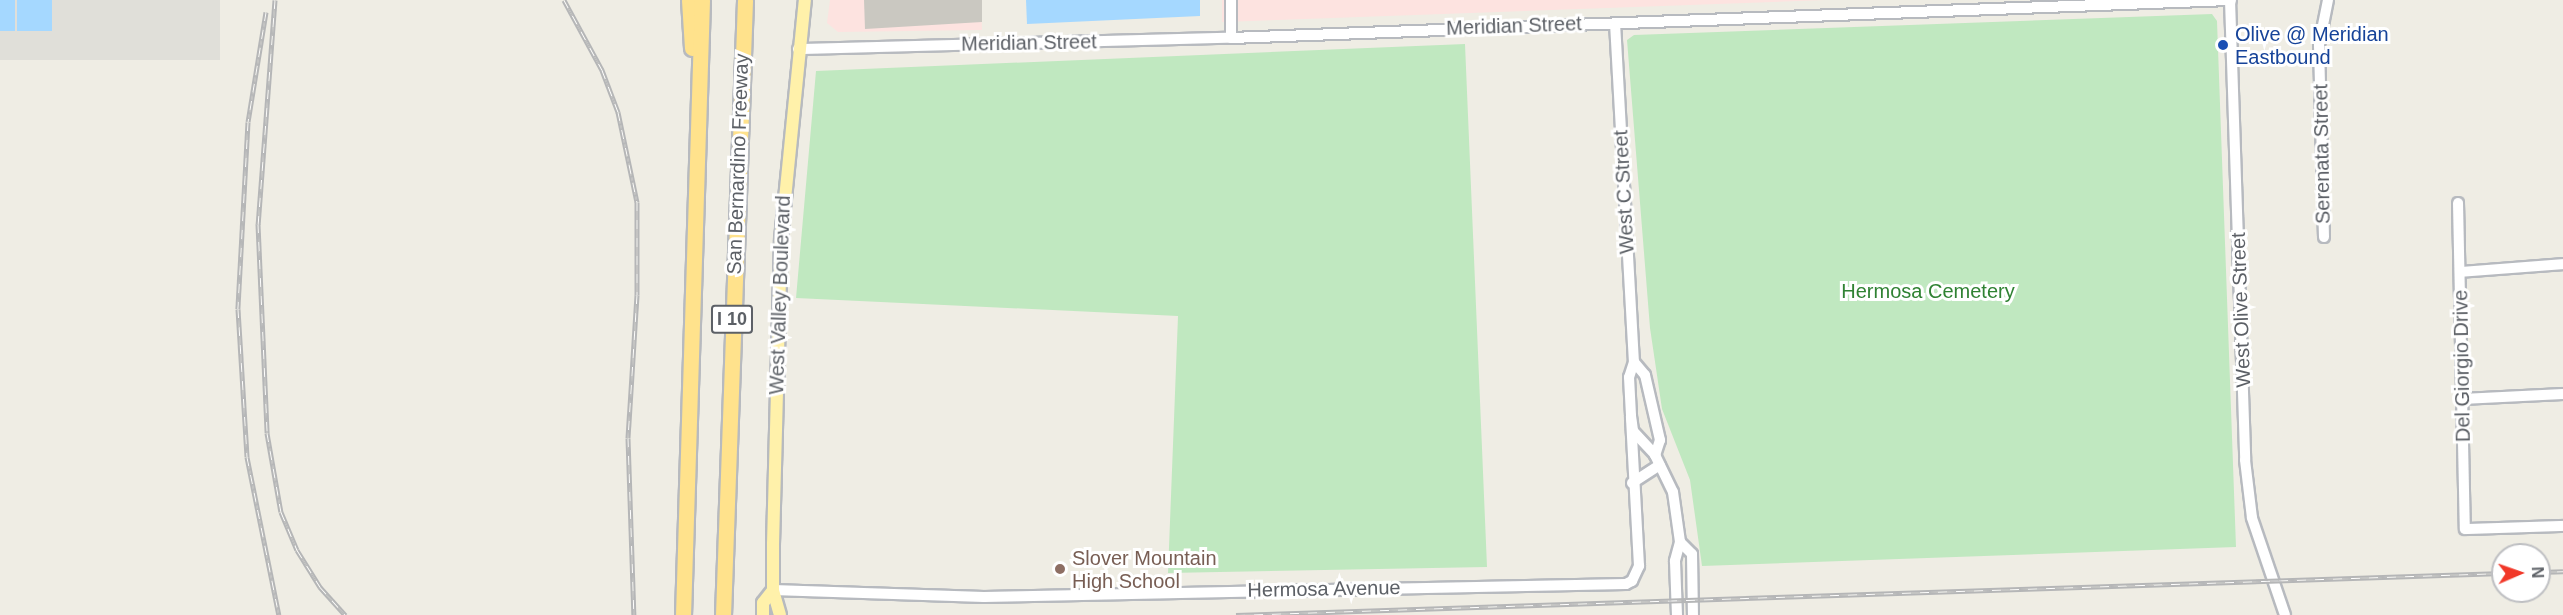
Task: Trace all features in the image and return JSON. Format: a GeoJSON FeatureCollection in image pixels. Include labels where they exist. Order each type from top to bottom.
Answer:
{"type":"FeatureCollection","features":[{"type":"Feature","properties":{"kind":"highway"},"geometry":{"type":"LineString","coordinates":[[689,0],[698,132]]}},
{"type":"Feature","properties":{"kind":"highway","name":"San Bernardino Freeway"},"geometry":{"type":"LineString","coordinates":[[683,615],[702,0]]}},
{"type":"Feature","properties":{"kind":"highway","name":"San Bernardino Freeway"},"geometry":{"type":"LineString","coordinates":[[723,615],[745,0]]}},
{"type":"Feature","properties":{"kind":"highway"},"geometry":{"type":"LineString","coordinates":[[744,24],[749,0]]}},
{"type":"Feature","properties":{"kind":"main road","name":"West Valley Boulevard"},"geometry":{"type":"LineString","coordinates":[[780,615],[773,590],[782,206],[805,0]]}},
{"type":"Feature","properties":{"kind":"main road","name":"West Valley Boulevard"},"geometry":{"type":"LineString","coordinates":[[763,615],[763,603],[773,590]]}},
{"type":"Feature","properties":{"kind":"street"},"geometry":{"type":"LineString","coordinates":[[1231,0],[1231,38]]}},
{"type":"Feature","properties":{"kind":"street","name":"Meridian Street"},"geometry":{"type":"LineString","coordinates":[[798,48],[1231,38],[2020,4],[2231,0]]}},
{"type":"Feature","properties":{"kind":"street","name":"West Olive Street"},"geometry":{"type":"LineString","coordinates":[[2231,0],[2247,472],[2252,518],[2285,615]]}},
{"type":"Feature","properties":{"kind":"street","name":"Serenata Street"},"geometry":{"type":"LineString","coordinates":[[2324,237],[2319,45],[2328,0]]}},
{"type":"Feature","properties":{"kind":"street","name":"West C Street"},"geometry":{"type":"LineString","coordinates":[[1615,22],[1634,362],[1629,377],[1631,416],[1634,431],[1655,455],[1673,492],[1680,542],[1675,561],[1677,615]]}},
{"type":"Feature","properties":{"kind":"street","name":"Del Giorgio Drive"},"geometry":{"type":"LineString","coordinates":[[2458,203],[2465,529],[2563,526]]}},
{"type":"Feature","properties":{"kind":"street"},"geometry":{"type":"LineString","coordinates":[[2460,272],[2563,264]]}},
{"type":"Feature","properties":{"kind":"street","name":"West C Street"},"geometry":{"type":"LineString","coordinates":[[1634,362],[1645,375],[1660,440],[1655,455]]}},
{"type":"Feature","properties":{"kind":"street"},"geometry":{"type":"LineString","coordinates":[[2463,399],[2563,393]]}},
{"type":"Feature","properties":{"kind":"street"},"geometry":{"type":"LineString","coordinates":[[1631,416],[1632,483]]}},
{"type":"Feature","properties":{"kind":"street"},"geometry":{"type":"LineString","coordinates":[[1632,483],[1660,465]]}},
{"type":"Feature","properties":{"kind":"street","name":"Hermosa Avenue"},"geometry":{"type":"LineString","coordinates":[[773,590],[984,597],[1626,584],[1632,581],[1639,566],[1632,483]]}},
{"type":"Feature","properties":{"kind":"street","name":"West C Street"},"geometry":{"type":"LineString","coordinates":[[1680,542],[1692,554],[1694,615]]}},
{"type":"Feature","properties":{"kind":"shaded area"},"geometry":{"type":"Polygon","coordinates":[[[0,0],[220,0],[220,60],[0,60],[0,0]]]}},
{"type":"Feature","properties":{"kind":"shaded area"},"geometry":{"type":"Polygon","coordinates":[[[830,0],[981,0],[982,30],[838,32],[827,23],[830,0]]]}},
{"type":"Feature","properties":{"kind":"shaded area"},"geometry":{"type":"Polygon","coordinates":[[[1222,0],[1826,0],[1222,22],[1222,0]]]}},
{"type":"Feature","properties":{"kind":"green space","name":"Hermosa Cemetery"},"geometry":{"type":"Polygon","coordinates":[[[2212,14],[2217,21],[2236,547],[1702,566],[1690,480],[1662,409],[1650,328],[1627,40],[1634,35],[2212,14]]]}},
{"type":"Feature","properties":{"kind":"green space"},"geometry":{"type":"Polygon","coordinates":[[[1465,44],[1487,567],[1168,573],[1178,316],[796,298],[816,71],[1465,44]]]}},
{"type":"Feature","properties":{"kind":"water"},"geometry":{"type":"Polygon","coordinates":[[[0,0],[15,0],[15,31],[0,31],[0,0]]]}},
{"type":"Feature","properties":{"kind":"water"},"geometry":{"type":"Polygon","coordinates":[[[17,0],[52,0],[52,31],[17,31],[17,0]]]}},
{"type":"Feature","properties":{"kind":"water"},"geometry":{"type":"Polygon","coordinates":[[[1026,0],[1200,0],[1200,16],[1027,24],[1026,0]]]}},
{"type":"Feature","properties":{"kind":"building"},"geometry":{"type":"Polygon","coordinates":[[[864,0],[982,0],[982,22],[865,29],[864,0]]]}},
{"type":"Feature","properties":{"kind":"railway"},"geometry":{"type":"LineString","coordinates":[[275,0],[258,224],[267,433],[281,512],[297,550],[320,587],[345,615]]}},
{"type":"Feature","properties":{"kind":"railway"},"geometry":{"type":"LineString","coordinates":[[564,0],[602,70],[618,112],[637,202],[637,295],[628,438],[634,615]]}},
{"type":"Feature","properties":{"kind":"railway"},"geometry":{"type":"LineString","coordinates":[[266,12],[248,122],[238,309],[247,457],[279,615]]}},
{"type":"Feature","properties":{"kind":"railway"},"geometry":{"type":"LineString","coordinates":[[2551,572],[2563,571]]}},
{"type":"Feature","properties":{"kind":"railway"},"geometry":{"type":"LineString","coordinates":[[1236,615],[2491,573]]}},
{"type":"Feature","properties":{"kind":"place","name":"Olive @ Meridian Eastbound"},"geometry":{"type":"Point","coordinates":[2223,45]}},
{"type":"Feature","properties":{"kind":"place","name":"Slover Mountain High School"},"geometry":{"type":"Point","coordinates":[1060,569]}}]}
